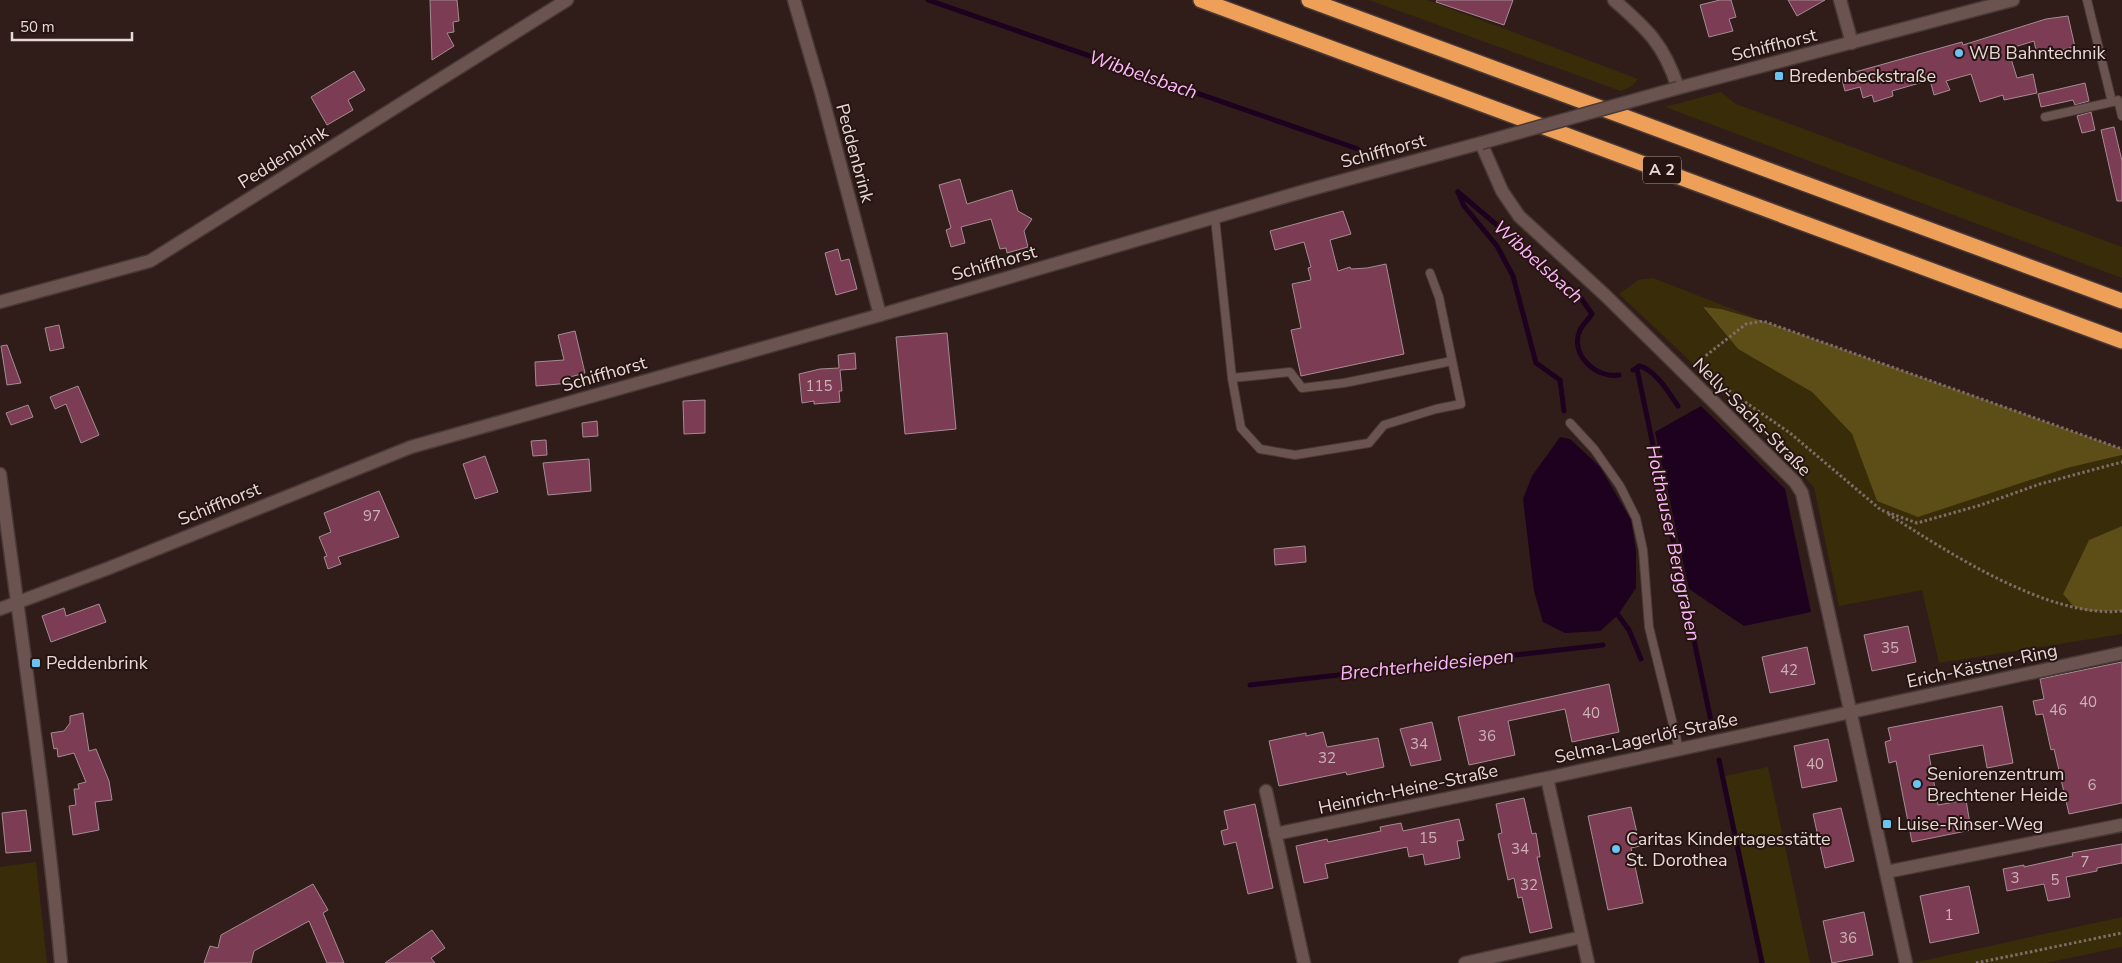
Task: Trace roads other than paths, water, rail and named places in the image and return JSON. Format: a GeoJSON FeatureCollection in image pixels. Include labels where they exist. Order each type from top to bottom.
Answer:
{"type":"FeatureCollection","features":[{"type":"Feature","properties":{"kind":"highway","name":"A 2"},"geometry":{"type":"LineString","coordinates":[[1201,0],[2122,341]]}},
{"type":"Feature","properties":{"kind":"highway","name":"A 2"},"geometry":{"type":"LineString","coordinates":[[1308,0],[2122,301]]}},
{"type":"Feature","properties":{"kind":"street","name":"Peddenbrink"},"geometry":{"type":"LineString","coordinates":[[0,302],[150,261],[566,0]]}},
{"type":"Feature","properties":{"kind":"street","name":"Peddenbrink"},"geometry":{"type":"LineString","coordinates":[[794,0],[880,315]]}},
{"type":"Feature","properties":{"kind":"street"},"geometry":{"type":"LineString","coordinates":[[1614,0],[1648,30],[1662,50],[1677,84]]}},
{"type":"Feature","properties":{"kind":"street"},"geometry":{"type":"LineString","coordinates":[[1840,0],[1852,43]]}},
{"type":"Feature","properties":{"kind":"street","name":"Schiffhorst"},"geometry":{"type":"LineString","coordinates":[[0,609],[410,447],[880,315],[1308,190],[1481,143],[1677,84],[1693,84],[1852,43],[1991,3],[2013,0]]}},
{"type":"Feature","properties":{"kind":"street","name":"Nelly-Sachs-Straße"},"geometry":{"type":"LineString","coordinates":[[1481,143],[1488,164],[1502,191],[1519,216],[1592,282],[1795,482],[1802,493],[1906,963]]}},
{"type":"Feature","properties":{"kind":"street"},"geometry":{"type":"LineString","coordinates":[[0,474],[16,604],[26,664],[62,963]]}},
{"type":"Feature","properties":{"kind":"street","name":"Erich-Kästner-Ring"},"geometry":{"type":"LineString","coordinates":[[1850,712],[2122,653]]}},
{"type":"Feature","properties":{"kind":"street","name":"Selma-Lagerlöf-Straße"},"geometry":{"type":"LineString","coordinates":[[1588,963],[1547,778],[1850,712]]}},
{"type":"Feature","properties":{"kind":"street","name":"Heinrich-Heine-Straße"},"geometry":{"type":"LineString","coordinates":[[1275,834],[1547,778]]}},
{"type":"Feature","properties":{"kind":"street"},"geometry":{"type":"LineString","coordinates":[[1266,791],[1304,963]]}},
{"type":"Feature","properties":{"kind":"street"},"geometry":{"type":"LineString","coordinates":[[1886,872],[2122,825]]}},
{"type":"Feature","properties":{"kind":"street"},"geometry":{"type":"LineString","coordinates":[[1465,963],[1582,937]]}},
{"type":"Feature","properties":{"kind":"lane"},"geometry":{"type":"LineString","coordinates":[[2087,0],[2112,102]]}},
{"type":"Feature","properties":{"kind":"lane"},"geometry":{"type":"LineString","coordinates":[[2045,117],[2118,100],[2122,116]]}},
{"type":"Feature","properties":{"kind":"lane"},"geometry":{"type":"LineString","coordinates":[[1215,218],[1232,378],[1241,428],[1260,449],[1295,455],[1369,443],[1384,425],[1436,409],[1461,404],[1439,297],[1430,273]]}},
{"type":"Feature","properties":{"kind":"lane"},"geometry":{"type":"LineString","coordinates":[[1232,378],[1290,372],[1302,388],[1344,383],[1452,360]]}},
{"type":"Feature","properties":{"kind":"lane"},"geometry":{"type":"LineString","coordinates":[[1570,423],[1594,449],[1620,486],[1636,518],[1643,550],[1649,627],[1679,749]]}},
{"type":"Feature","properties":{"kind":"waterway","name":"Wibbelsbach"},"geometry":{"type":"LineString","coordinates":[[928,0],[1358,149]]}},
{"type":"Feature","properties":{"kind":"waterway","name":"Wibbelsbach"},"geometry":{"type":"LineString","coordinates":[[1458,192],[1578,294],[1592,314],[1580,330],[1578,348],[1581,356],[1594,369],[1610,375],[1619,375]]}},
{"type":"Feature","properties":{"kind":"waterway"},"geometry":{"type":"LineString","coordinates":[[1458,192],[1464,206],[1497,246],[1513,276],[1536,363],[1560,380],[1564,411]]}},
{"type":"Feature","properties":{"kind":"waterway"},"geometry":{"type":"LineString","coordinates":[[1635,369],[1639,366],[1651,372],[1662,383],[1678,406]]}},
{"type":"Feature","properties":{"kind":"waterway","name":"Holthauser Berggraben"},"geometry":{"type":"LineString","coordinates":[[1633,370],[1637,369],[1711,721]]}},
{"type":"Feature","properties":{"kind":"waterway"},"geometry":{"type":"LineString","coordinates":[[1618,615],[1629,630],[1641,659]]}},
{"type":"Feature","properties":{"kind":"waterway","name":"Brechterheidesiepen"},"geometry":{"type":"LineString","coordinates":[[1250,685],[1603,645]]}},
{"type":"Feature","properties":{"kind":"waterway","name":"Holthauser Berggraben"},"geometry":{"type":"LineString","coordinates":[[1719,760],[1762,963]]}},
{"type":"Feature","properties":{"kind":"place","name":"WB Bahntechnik"},"geometry":{"type":"Point","coordinates":[1959,53]}},
{"type":"Feature","properties":{"kind":"place","name":"Bredenbeckstraße"},"geometry":{"type":"Point","coordinates":[1779,76]}},
{"type":"Feature","properties":{"kind":"place","name":"Peddenbrink"},"geometry":{"type":"Point","coordinates":[36,663]}},
{"type":"Feature","properties":{"kind":"place","name":"Seniorenzentrum Brechtener Heide"},"geometry":{"type":"Point","coordinates":[1917,784]}},
{"type":"Feature","properties":{"kind":"place","name":"Luise-Rinser-Weg"},"geometry":{"type":"Point","coordinates":[1887,824]}},
{"type":"Feature","properties":{"kind":"place","name":"Caritas Kindertagesstätte St. Dorothea"},"geometry":{"type":"Point","coordinates":[1616,849]}}]}
